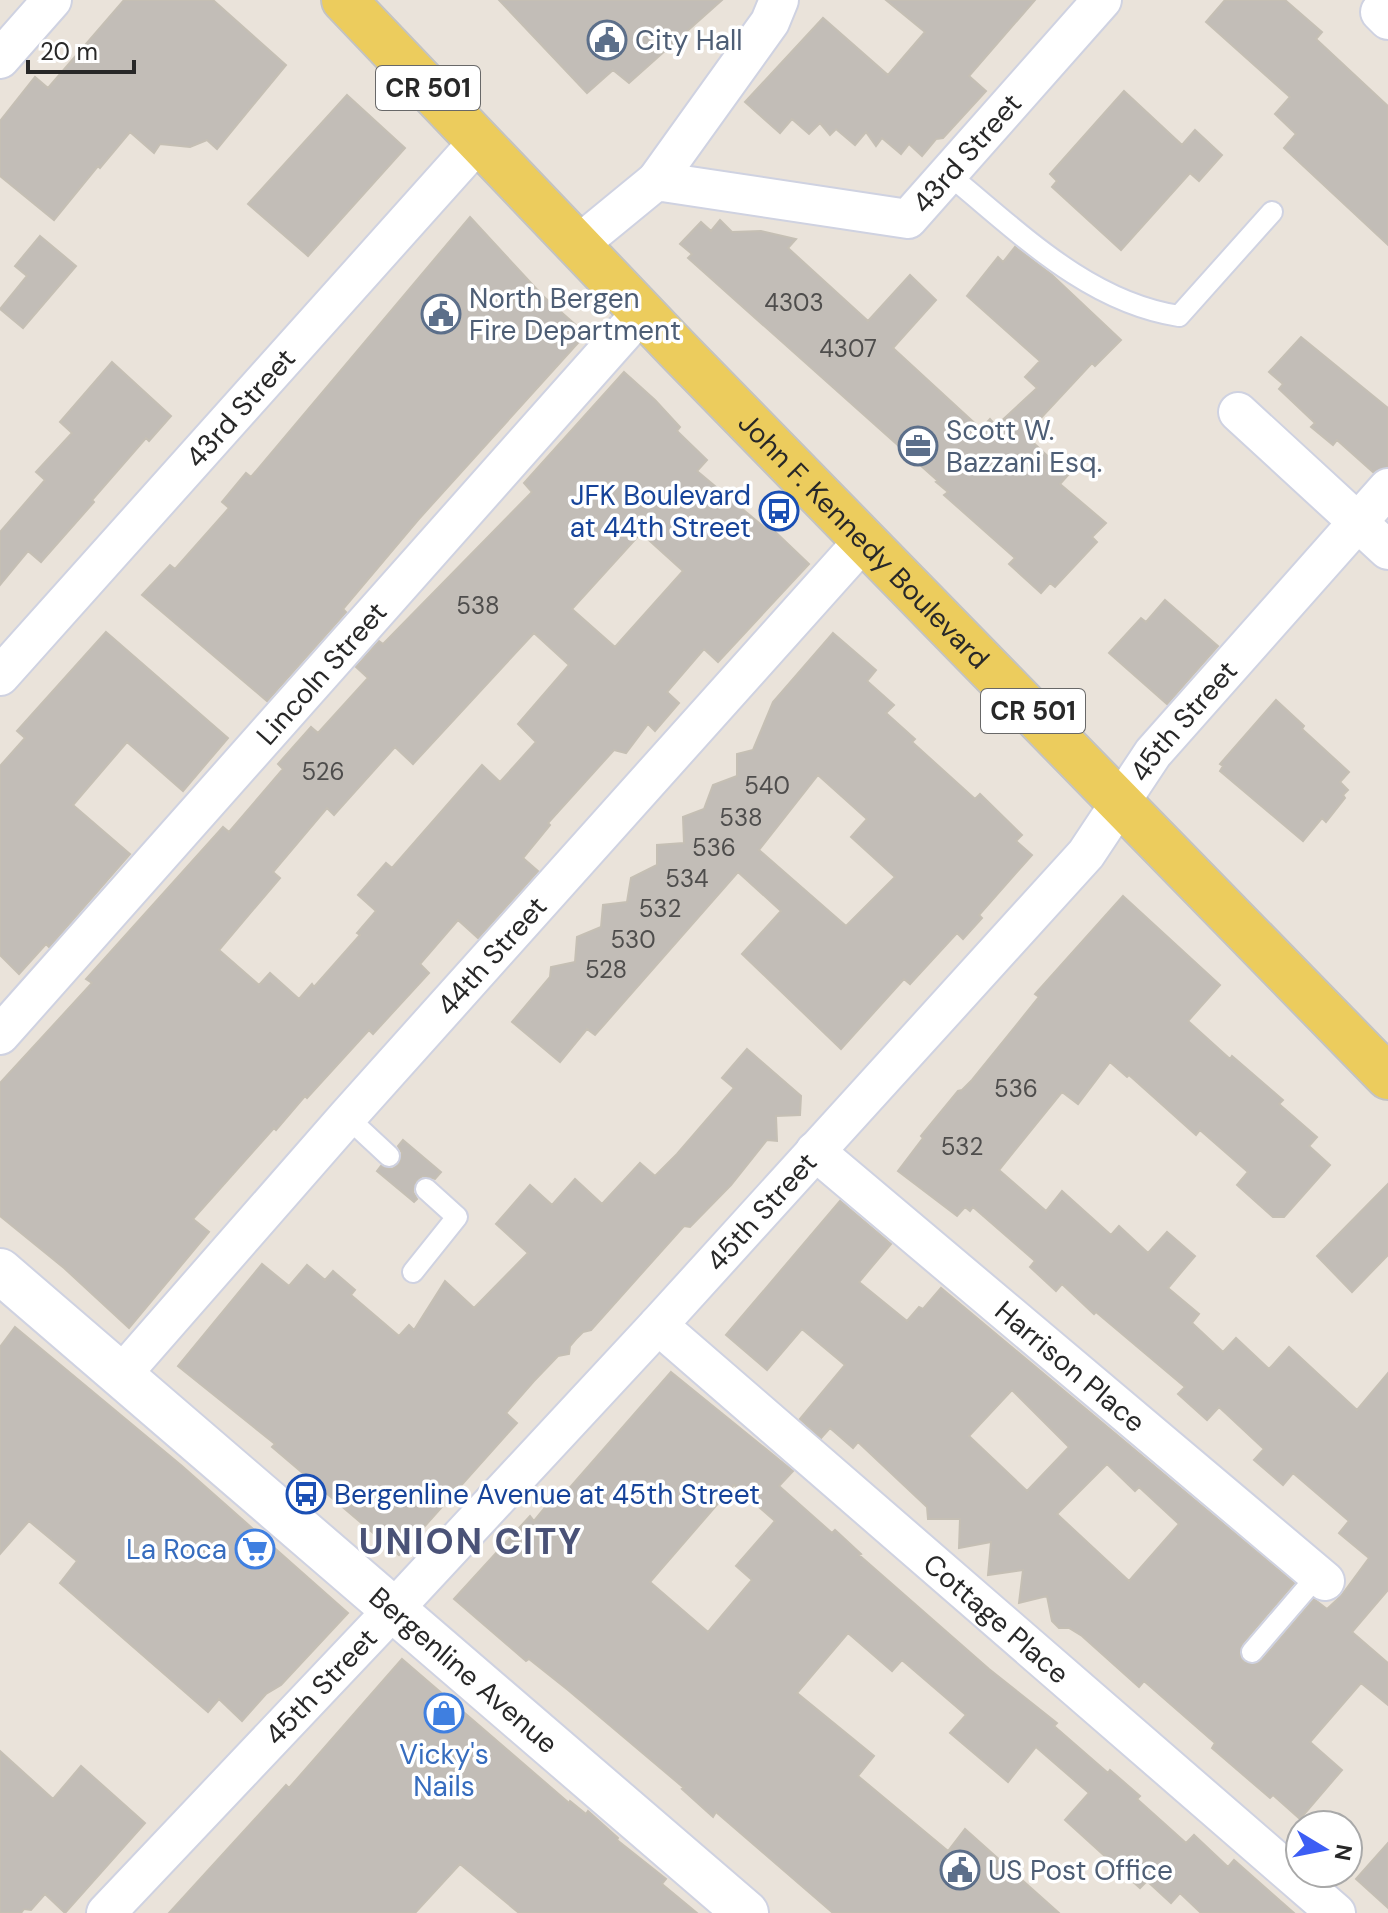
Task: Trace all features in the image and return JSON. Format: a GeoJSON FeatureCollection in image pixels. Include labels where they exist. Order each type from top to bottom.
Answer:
{"type":"FeatureCollection","features":[{"type":"Feature","properties":{"kind":"main road","name":"John F. Kennedy Boulevard"},"geometry":{"type":"LineString","coordinates":[[344,0],[642,312],[1388,1077]]}},
{"type":"Feature","properties":{"kind":"street"},"geometry":{"type":"LineString","coordinates":[[0,59],[52,0]]}},
{"type":"Feature","properties":{"kind":"street"},"geometry":{"type":"LineString","coordinates":[[578,245],[656,181],[770,22],[779,0]]}},
{"type":"Feature","properties":{"kind":"street","name":"43rd Street"},"geometry":{"type":"LineString","coordinates":[[656,181],[908,219],[1102,0]]}},
{"type":"Feature","properties":{"kind":"street","name":"43rd Street"},"geometry":{"type":"LineString","coordinates":[[0,676],[479,141]]}},
{"type":"Feature","properties":{"kind":"street","name":"Lincoln Street"},"geometry":{"type":"LineString","coordinates":[[0,1035],[642,312]]}},
{"type":"Feature","properties":{"kind":"street"},"geometry":{"type":"LineString","coordinates":[[1238,412],[1388,550]]}},
{"type":"Feature","properties":{"kind":"street","name":"45th Street"},"geometry":{"type":"LineString","coordinates":[[106,1913],[658,1325],[1086,854],[1153,753],[1388,488]]}},
{"type":"Feature","properties":{"kind":"street","name":"44th Street"},"geometry":{"type":"LineString","coordinates":[[122,1374],[347,1117],[865,539]]}},
{"type":"Feature","properties":{"kind":"street","name":"Harrison Place"},"geometry":{"type":"LineString","coordinates":[[815,1151],[1322,1578]]}},
{"type":"Feature","properties":{"kind":"street","name":"Bergenline Avenue"},"geometry":{"type":"LineString","coordinates":[[2,1277],[122,1374],[746,1913]]}},
{"type":"Feature","properties":{"kind":"street","name":"Cottage Place"},"geometry":{"type":"LineString","coordinates":[[658,1325],[1336,1913]]}},
{"type":"Feature","properties":{"kind":"lane"},"geometry":{"type":"LineString","coordinates":[[948,174],[1072,275],[1136,306],[1179,316],[1272,212]]}},
{"type":"Feature","properties":{"kind":"lane"},"geometry":{"type":"LineString","coordinates":[[347,1117],[389,1156]]}},
{"type":"Feature","properties":{"kind":"lane"},"geometry":{"type":"LineString","coordinates":[[413,1272],[457,1217],[426,1189]]}},
{"type":"Feature","properties":{"kind":"lane"},"geometry":{"type":"LineString","coordinates":[[1252,1652],[1322,1578]]}},
{"type":"Feature","properties":{"kind":"building"},"geometry":{"type":"Polygon","coordinates":[[[124,0],[213,0],[286,65],[217,149],[207,140],[190,147],[160,144],[154,153],[130,132],[54,220],[0,176],[0,121],[35,77],[48,88],[124,0]]]}},
{"type":"Feature","properties":{"kind":"building","name":"City Hall"},"geometry":{"type":"Polygon","coordinates":[[[499,0],[722,0],[629,83],[613,70],[587,93],[499,0]]]}},
{"type":"Feature","properties":{"kind":"building"},"geometry":{"type":"Polygon","coordinates":[[[886,0],[1035,0],[969,76],[986,91],[922,156],[909,144],[901,154],[882,138],[876,146],[866,132],[855,145],[836,129],[830,135],[820,123],[809,134],[792,119],[780,133],[745,102],[823,18],[888,75],[925,32],[886,0]]]}},
{"type":"Feature","properties":{"kind":"building"},"geometry":{"type":"Polygon","coordinates":[[[1225,0],[1285,0],[1322,32],[1316,39],[1388,106],[1388,245],[1284,148],[1296,134],[1275,114],[1290,97],[1206,22],[1225,0]]]}},
{"type":"Feature","properties":{"kind":"building"},"geometry":{"type":"Polygon","coordinates":[[[1124,91],[1182,145],[1195,130],[1222,155],[1199,181],[1190,173],[1121,250],[1052,187],[1057,181],[1050,174],[1124,91]]]}},
{"type":"Feature","properties":{"kind":"building"},"geometry":{"type":"Polygon","coordinates":[[[347,95],[405,148],[308,256],[248,204],[347,95]]]}},
{"type":"Feature","properties":{"kind":"building"},"geometry":{"type":"Polygon","coordinates":[[[470,217],[543,296],[586,334],[418,520],[343,609],[346,612],[267,701],[142,595],[170,565],[175,569],[229,508],[222,502],[246,473],[251,477],[470,217]]]}},
{"type":"Feature","properties":{"kind":"building"},"geometry":{"type":"Polygon","coordinates":[[[720,220],[732,232],[761,231],[796,239],[788,248],[868,321],[910,275],[936,300],[893,348],[981,429],[990,419],[996,426],[1037,388],[1025,377],[1040,361],[967,296],[998,257],[1003,262],[1015,247],[1052,275],[1121,340],[1095,366],[1092,363],[1025,435],[1068,475],[1060,484],[1106,523],[1092,537],[1097,542],[1055,587],[1050,583],[1041,593],[1009,564],[1015,558],[944,495],[948,492],[938,481],[688,258],[692,254],[680,244],[701,222],[711,231],[720,220]]]}},
{"type":"Feature","properties":{"kind":"building"},"geometry":{"type":"Polygon","coordinates":[[[40,236],[76,266],[23,328],[0,309],[27,276],[15,266],[40,236]]]}},
{"type":"Feature","properties":{"kind":"building"},"geometry":{"type":"Polygon","coordinates":[[[1301,337],[1388,408],[1388,467],[1373,472],[1337,440],[1333,445],[1311,427],[1315,423],[1279,389],[1283,384],[1269,372],[1301,337]]]}},
{"type":"Feature","properties":{"kind":"building"},"geometry":{"type":"Polygon","coordinates":[[[112,362],[171,416],[149,441],[146,438],[41,562],[28,551],[0,585],[0,532],[45,480],[36,472],[72,433],[60,422],[112,362]]]}},
{"type":"Feature","properties":{"kind":"building"},"geometry":{"type":"Polygon","coordinates":[[[624,372],[655,400],[680,427],[677,431],[707,460],[697,471],[765,528],[768,525],[809,564],[718,662],[704,649],[667,692],[679,703],[655,731],[648,724],[626,753],[614,750],[548,823],[550,825],[523,858],[538,871],[478,938],[458,920],[420,964],[429,973],[373,1034],[369,1030],[276,1130],[274,1128],[193,1219],[209,1232],[129,1328],[64,1268],[0,1216],[0,1083],[92,983],[86,979],[223,827],[229,832],[283,769],[278,764],[311,727],[318,733],[368,678],[356,667],[379,641],[383,644],[532,492],[524,483],[624,372]],[[641,533],[572,609],[615,647],[683,571],[641,533]],[[534,633],[413,764],[395,747],[334,815],[327,808],[273,872],[280,878],[219,950],[259,985],[270,973],[299,999],[312,984],[314,987],[360,935],[357,933],[376,911],[358,895],[386,863],[392,868],[482,765],[500,782],[536,742],[518,724],[569,665],[534,633]]]}},
{"type":"Feature","properties":{"kind":"building"},"geometry":{"type":"Polygon","coordinates":[[[1165,600],[1218,646],[1167,704],[1109,653],[1141,618],[1146,622],[1165,600]]]}},
{"type":"Feature","properties":{"kind":"building"},"geometry":{"type":"Polygon","coordinates":[[[106,632],[228,738],[183,791],[127,742],[73,805],[130,854],[49,947],[46,944],[19,974],[0,955],[0,766],[25,738],[17,731],[106,632]]]}},
{"type":"Feature","properties":{"kind":"building"},"geometry":{"type":"Polygon","coordinates":[[[833,633],[876,670],[867,681],[894,705],[886,713],[915,739],[912,742],[975,799],[980,794],[1022,835],[1016,841],[1032,855],[979,915],[982,918],[963,939],[957,933],[910,984],[904,979],[841,1049],[742,954],[781,911],[738,872],[595,1035],[587,1029],[560,1062],[512,1022],[550,977],[551,967],[575,962],[577,937],[601,927],[603,905],[627,902],[631,878],[657,865],[657,845],[684,843],[683,817],[704,809],[713,785],[737,776],[737,754],[753,750],[773,702],[833,633]],[[818,775],[759,850],[846,926],[895,877],[851,837],[867,819],[818,775]]]}},
{"type":"Feature","properties":{"kind":"building"},"geometry":{"type":"Polygon","coordinates":[[[1276,700],[1349,772],[1340,782],[1348,790],[1343,795],[1345,798],[1326,822],[1322,818],[1303,841],[1220,771],[1223,766],[1220,764],[1276,700]]]}},
{"type":"Feature","properties":{"kind":"building"},"geometry":{"type":"Polygon","coordinates":[[[1123,896],[1220,985],[1188,1021],[1283,1100],[1279,1104],[1317,1137],[1309,1146],[1330,1165],[1284,1217],[1273,1217],[1237,1185],[1248,1172],[1200,1130],[1196,1135],[1110,1062],[1078,1104],[1062,1092],[999,1170],[1046,1211],[1062,1191],[1111,1235],[1119,1226],[1148,1253],[1167,1232],[1195,1256],[1168,1288],[1199,1314],[1192,1323],[1223,1352],[1236,1338],[1269,1369],[1289,1347],[1357,1410],[1388,1373],[1388,1590],[1352,1632],[1388,1663],[1388,1705],[1361,1683],[1310,1742],[1342,1770],[1309,1809],[1289,1809],[1273,1795],[1270,1798],[1212,1748],[1215,1743],[1144,1681],[1139,1687],[1082,1636],[1069,1628],[1059,1628],[1052,1621],[1047,1596],[1019,1603],[1023,1570],[988,1575],[991,1542],[959,1548],[960,1519],[928,1519],[927,1507],[858,1442],[853,1448],[830,1428],[821,1438],[800,1419],[845,1365],[802,1329],[767,1370],[726,1335],[840,1201],[891,1244],[859,1282],[907,1321],[919,1307],[923,1309],[941,1288],[1294,1583],[1242,1644],[1240,1656],[1244,1662],[1256,1664],[1262,1660],[1314,1599],[1327,1609],[1341,1596],[1369,1558],[1339,1533],[1349,1521],[1293,1473],[1283,1485],[1254,1460],[1264,1449],[1219,1407],[1207,1420],[1178,1394],[1185,1387],[1096,1312],[1094,1314],[1062,1284],[1056,1291],[1030,1267],[1035,1261],[973,1207],[970,1211],[965,1207],[957,1216],[898,1171],[923,1138],[921,1136],[958,1091],[972,1080],[1039,997],[1035,994],[1123,896]],[[1012,1390],[969,1436],[1027,1491],[1069,1447],[1012,1390]],[[1107,1464],[1057,1514],[1129,1581],[1179,1524],[1139,1487],[1135,1491],[1107,1464]]]}},
{"type":"Feature","properties":{"kind":"building"},"geometry":{"type":"Polygon","coordinates":[[[747,1049],[801,1096],[800,1115],[776,1116],[777,1141],[767,1140],[731,1185],[690,1227],[684,1226],[591,1330],[583,1332],[576,1339],[570,1346],[569,1354],[558,1356],[534,1381],[506,1413],[517,1423],[399,1555],[272,1447],[275,1444],[178,1366],[262,1264],[289,1286],[307,1265],[325,1280],[333,1271],[355,1290],[351,1295],[399,1336],[409,1325],[414,1330],[445,1281],[474,1308],[528,1253],[496,1224],[530,1185],[552,1205],[575,1179],[602,1204],[640,1163],[655,1176],[734,1088],[722,1078],[747,1049]]]}},
{"type":"Feature","properties":{"kind":"building"},"geometry":{"type":"Polygon","coordinates":[[[403,1140],[441,1172],[435,1179],[423,1176],[416,1181],[413,1192],[417,1199],[414,1202],[377,1171],[381,1166],[392,1169],[399,1164],[402,1153],[398,1146],[403,1140]]]}},
{"type":"Feature","properties":{"kind":"building"},"geometry":{"type":"Polygon","coordinates":[[[1388,1184],[1388,1255],[1352,1292],[1317,1256],[1388,1184]]]}},
{"type":"Feature","properties":{"kind":"building"},"geometry":{"type":"Polygon","coordinates":[[[15,1327],[182,1466],[348,1613],[281,1685],[266,1694],[242,1721],[219,1699],[208,1712],[60,1583],[77,1561],[29,1521],[0,1554],[0,1347],[15,1327]]]}},
{"type":"Feature","properties":{"kind":"building"},"geometry":{"type":"Polygon","coordinates":[[[671,1372],[793,1471],[779,1486],[832,1533],[835,1530],[859,1555],[989,1669],[1057,1723],[1054,1726],[1140,1796],[1137,1799],[1186,1843],[1194,1835],[1228,1867],[1234,1860],[1294,1913],[1201,1913],[1180,1893],[1171,1903],[1147,1881],[1140,1888],[1065,1820],[1089,1793],[1036,1747],[1008,1782],[950,1733],[966,1715],[902,1660],[892,1671],[848,1633],[797,1693],[874,1756],[858,1776],[948,1851],[965,1829],[1059,1913],[833,1913],[716,1812],[713,1817],[684,1788],[568,1690],[529,1659],[526,1661],[454,1599],[530,1516],[534,1521],[561,1488],[566,1492],[671,1372]],[[734,1485],[650,1582],[708,1632],[752,1580],[736,1566],[775,1521],[734,1485]]]}},
{"type":"Feature","properties":{"kind":"building"},"geometry":{"type":"Polygon","coordinates":[[[402,1659],[569,1803],[586,1814],[588,1811],[617,1840],[666,1879],[662,1884],[697,1913],[519,1913],[460,1864],[415,1913],[169,1913],[286,1785],[289,1788],[402,1659]]]}},
{"type":"Feature","properties":{"kind":"building"},"geometry":{"type":"Polygon","coordinates":[[[0,1751],[53,1799],[81,1766],[145,1823],[65,1913],[45,1894],[31,1910],[0,1913],[0,1751]]]}},
{"type":"Feature","properties":{"kind":"building"},"geometry":{"type":"Polygon","coordinates":[[[1388,1843],[1388,1908],[1364,1886],[1364,1870],[1388,1843]]]}},
{"type":"Feature","properties":{"kind":"place","name":"City Hall"},"geometry":{"type":"Point","coordinates":[607,40]}},
{"type":"Feature","properties":{"kind":"place","name":"North Bergen Fire Department"},"geometry":{"type":"Point","coordinates":[441,314]}},
{"type":"Feature","properties":{"kind":"place","name":"Scott W. Bazzani Esq."},"geometry":{"type":"Point","coordinates":[918,446]}},
{"type":"Feature","properties":{"kind":"place","name":"JFK Boulevard at 44th Street"},"geometry":{"type":"Point","coordinates":[779,511]}},
{"type":"Feature","properties":{"kind":"place","name":"Bergenline Avenue at 45th Street"},"geometry":{"type":"Point","coordinates":[306,1494]}},
{"type":"Feature","properties":{"kind":"place","name":"La Roca"},"geometry":{"type":"Point","coordinates":[255,1549]}},
{"type":"Feature","properties":{"kind":"place","name":"Vicky's Nails"},"geometry":{"type":"Point","coordinates":[444,1713]}},
{"type":"Feature","properties":{"kind":"place","name":"US Post Office"},"geometry":{"type":"Point","coordinates":[960,1870]}},
{"type":"Feature","properties":{"kind":"district","name":"UNION CITY"},"geometry":{"type":"Point","coordinates":[471,1541]}}]}
